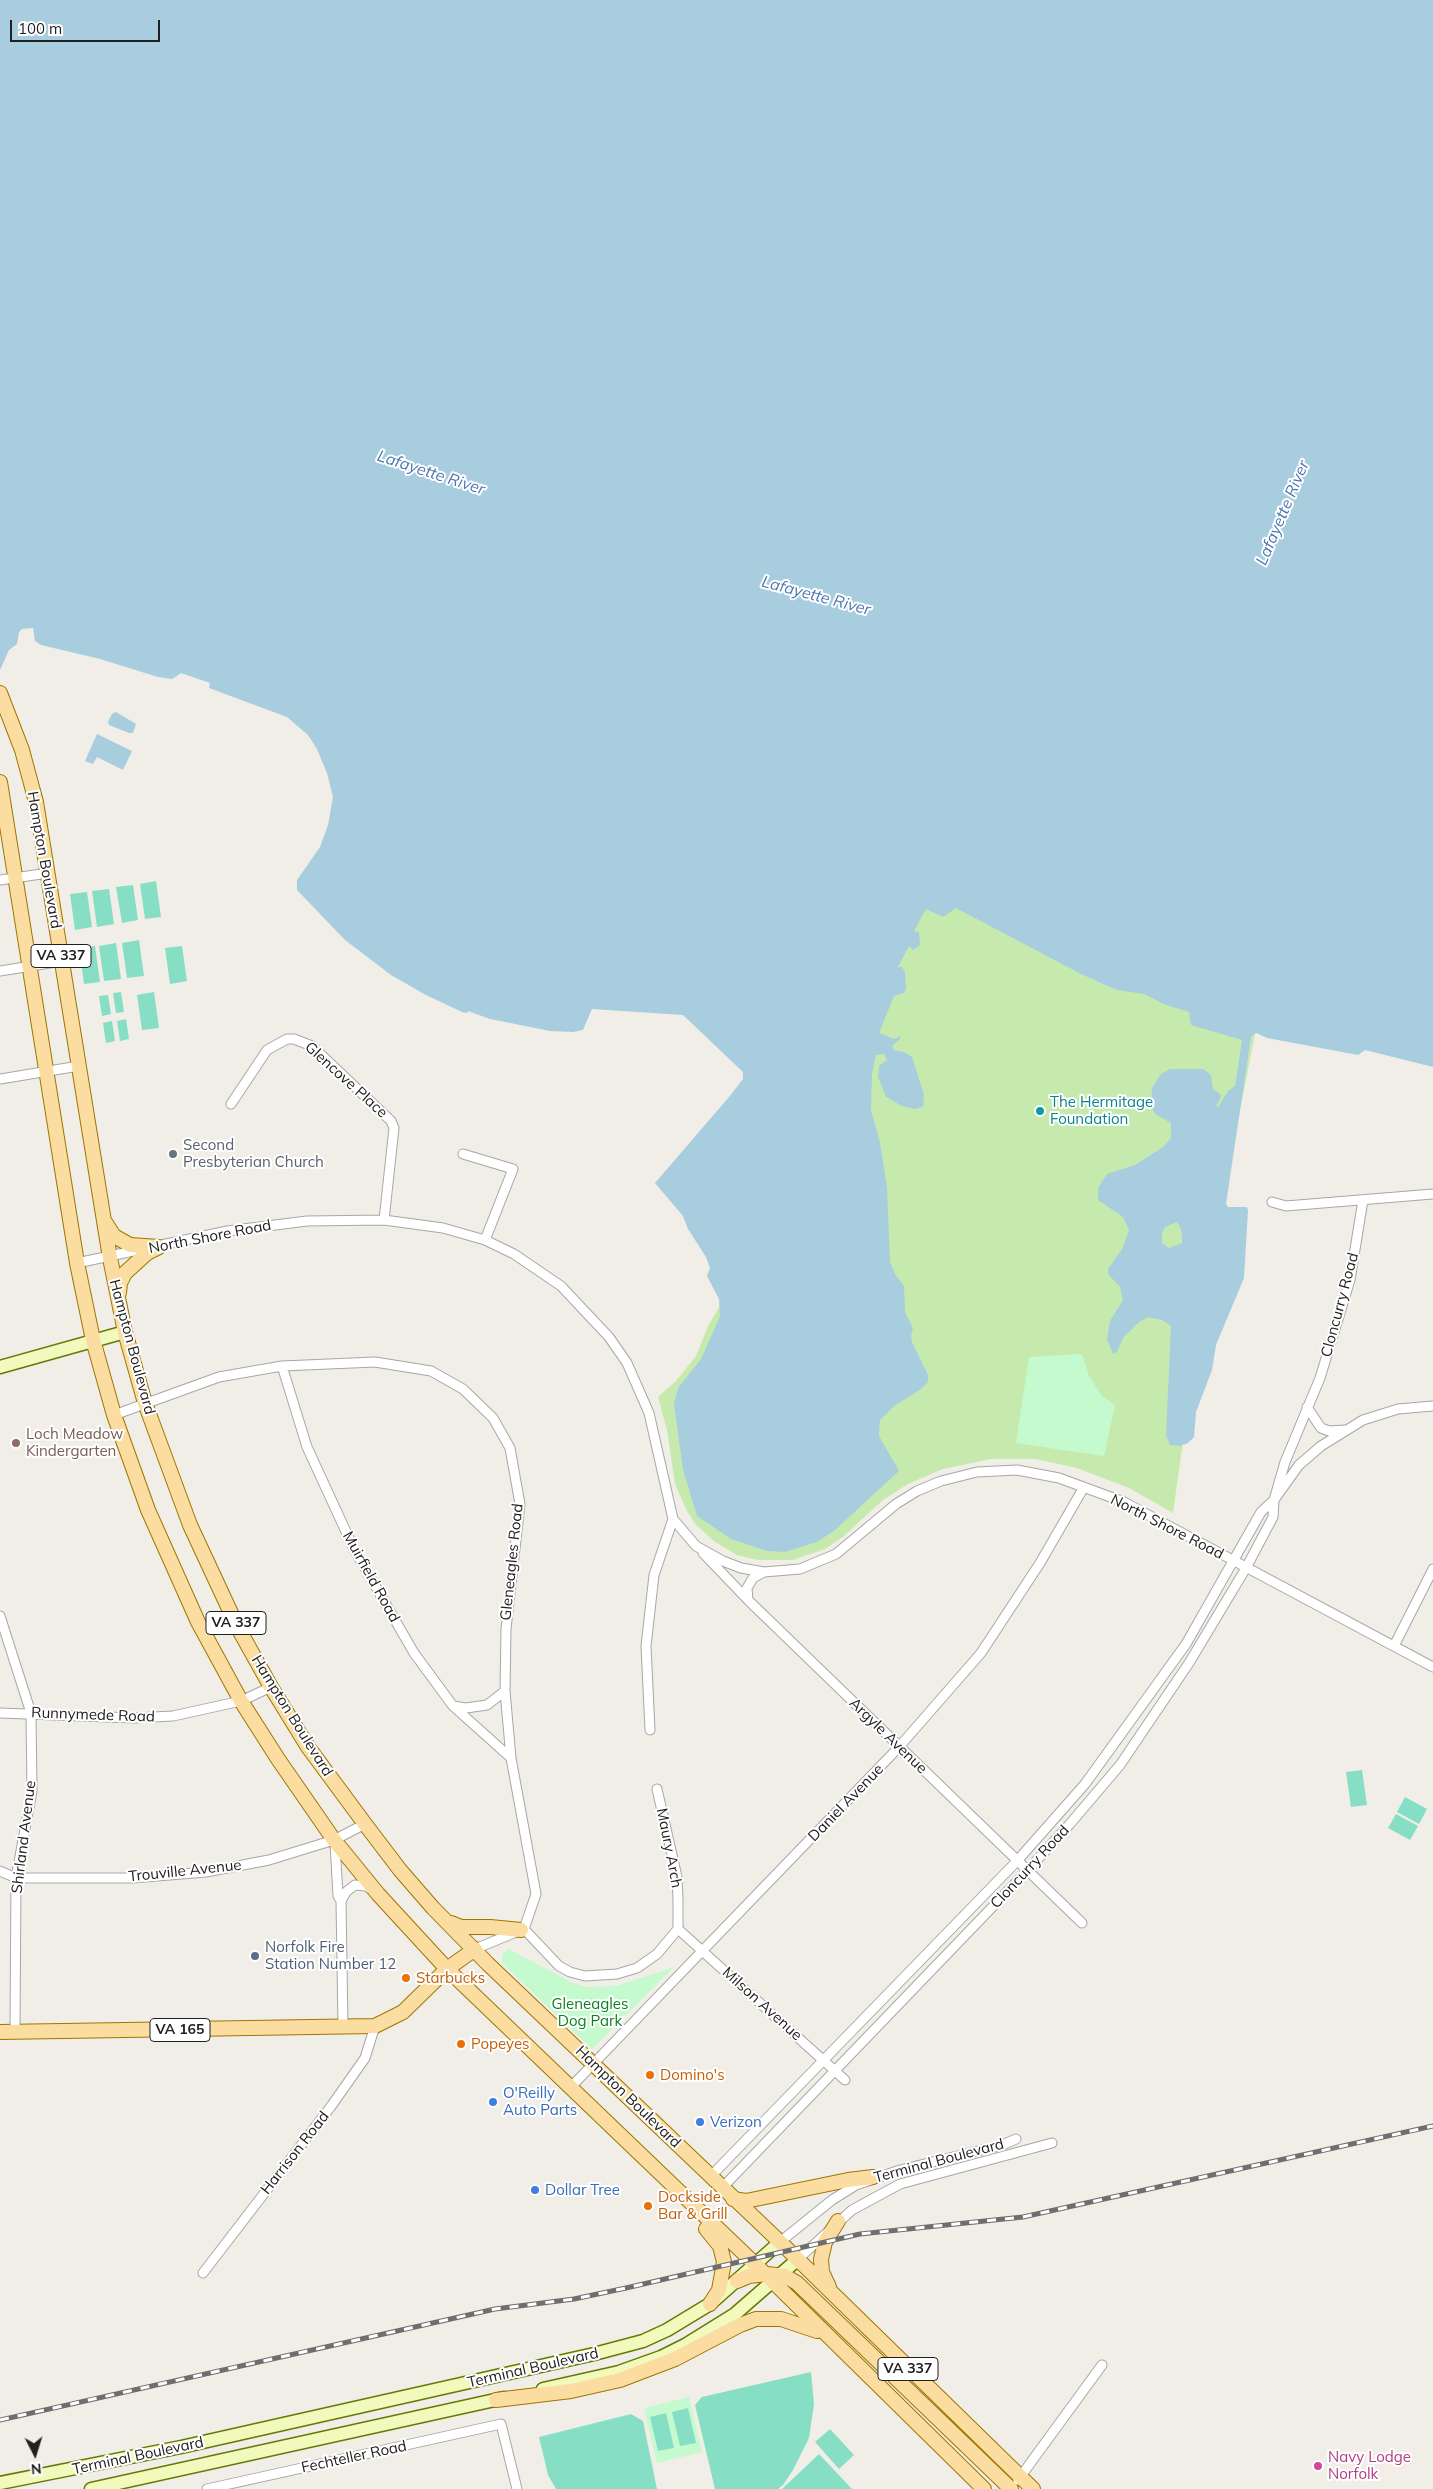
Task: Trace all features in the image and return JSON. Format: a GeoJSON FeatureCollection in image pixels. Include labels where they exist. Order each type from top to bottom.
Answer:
{"type":"FeatureCollection","features":[{"type":"Feature","properties":{"kind":"main road","name":"Hampton Boulevard"},"geometry":{"type":"LineString","coordinates":[[0,695],[22,750],[36,802],[110,1258],[125,1332],[145,1403],[169,1473],[201,1551],[237,1626],[271,1687],[308,1747],[365,1824],[400,1870],[447,1921],[488,1964],[780,2242],[1033,2489]]}},
{"type":"Feature","properties":{"kind":"main road","name":"Hampton Boulevard"},"geometry":{"type":"LineString","coordinates":[[0,782],[77,1263],[93,1340],[114,1415],[148,1510],[174,1572],[241,1702],[334,1840],[378,1894],[447,1969],[612,2128],[768,2274],[826,2336],[984,2489]]}},
{"type":"Feature","properties":{"kind":"main road"},"geometry":{"type":"LineString","coordinates":[[104,1220],[114,1236],[130,1245],[159,1247]]}},
{"type":"Feature","properties":{"kind":"main road"},"geometry":{"type":"LineString","coordinates":[[118,1301],[120,1283],[125,1272],[141,1258],[159,1247]]}},
{"type":"Feature","properties":{"kind":"main road"},"geometry":{"type":"LineString","coordinates":[[0,1367],[125,1332]]}},
{"type":"Feature","properties":{"kind":"main road"},"geometry":{"type":"LineString","coordinates":[[447,1921],[461,1928],[490,1927],[522,1930]]}},
{"type":"Feature","properties":{"kind":"main road","name":"VA 165"},"geometry":{"type":"LineString","coordinates":[[0,2032],[375,2026],[389,2021],[403,2012],[447,1969],[475,1949]]}},
{"type":"Feature","properties":{"kind":"main road"},"geometry":{"type":"LineString","coordinates":[[612,2128],[626,2151],[707,2230],[720,2246],[724,2262],[723,2279],[720,2290],[710,2304]]}},
{"type":"Feature","properties":{"kind":"main road"},"geometry":{"type":"LineString","coordinates":[[734,2199],[746,2201],[848,2180],[874,2177]]}},
{"type":"Feature","properties":{"kind":"main road"},"geometry":{"type":"LineString","coordinates":[[836,2298],[824,2279],[821,2265],[825,2242],[838,2221]]}},
{"type":"Feature","properties":{"kind":"main road","name":"Terminal Boulevard"},"geometry":{"type":"LineString","coordinates":[[91,2489],[619,2372],[661,2357],[685,2345],[735,2314],[768,2274],[780,2242]]}},
{"type":"Feature","properties":{"kind":"main road","name":"Terminal Boulevard"},"geometry":{"type":"LineString","coordinates":[[768,2274],[797,2260]]}},
{"type":"Feature","properties":{"kind":"main road"},"geometry":{"type":"LineString","coordinates":[[737,2281],[749,2276],[768,2274],[791,2278],[1008,2488]]}},
{"type":"Feature","properties":{"kind":"main road","name":"Terminal Boulevard"},"geometry":{"type":"LineString","coordinates":[[0,2484],[181,2447],[617,2348],[667,2330],[710,2304],[737,2281]]}},
{"type":"Feature","properties":{"kind":"main road"},"geometry":{"type":"LineString","coordinates":[[496,2400],[571,2391],[620,2380],[675,2359],[740,2324],[756,2319],[790,2321],[826,2336]]}},
{"type":"Feature","properties":{"kind":"street"},"geometry":{"type":"LineString","coordinates":[[0,880],[48,873]]}},
{"type":"Feature","properties":{"kind":"street"},"geometry":{"type":"LineString","coordinates":[[0,971],[62,961]]}},
{"type":"Feature","properties":{"kind":"street","name":"Glencove Place"},"geometry":{"type":"LineString","coordinates":[[231,1104],[267,1050],[287,1039],[294,1039],[312,1046],[391,1121],[394,1128],[384,1220]]}},
{"type":"Feature","properties":{"kind":"street"},"geometry":{"type":"LineString","coordinates":[[0,1079],[79,1066]]}},
{"type":"Feature","properties":{"kind":"street"},"geometry":{"type":"LineString","coordinates":[[463,1154],[513,1169],[485,1240]]}},
{"type":"Feature","properties":{"kind":"street"},"geometry":{"type":"LineString","coordinates":[[1272,1202],[1282,1206],[1433,1194]]}},
{"type":"Feature","properties":{"kind":"street","name":"Cloncurry Road"},"geometry":{"type":"LineString","coordinates":[[722,2188],[1027,1871],[1120,1765],[1189,1663],[1246,1568],[1273,1517],[1274,1500],[1284,1462],[1320,1378],[1350,1280],[1363,1200]]}},
{"type":"Feature","properties":{"kind":"street","name":"North Shore Road"},"geometry":{"type":"LineString","coordinates":[[77,1263],[110,1258],[227,1231],[277,1224],[384,1220],[443,1228],[485,1240],[514,1254],[561,1286],[609,1337],[626,1363],[649,1413],[673,1519],[696,1546],[723,1561],[741,1568],[764,1572],[800,1569],[819,1563],[836,1554],[896,1504],[917,1491],[958,1476],[976,1472],[1017,1470],[1040,1473],[1124,1502],[1433,1667]]}},
{"type":"Feature","properties":{"kind":"street","name":"Gleneagles Road"},"geometry":{"type":"LineString","coordinates":[[114,1415],[219,1377],[282,1366],[375,1362],[431,1371],[463,1389],[492,1418],[510,1448],[520,1504],[506,1629],[505,1691],[511,1758],[536,1894],[522,1930]]}},
{"type":"Feature","properties":{"kind":"street","name":"Muirfield Road"},"geometry":{"type":"LineString","coordinates":[[282,1366],[306,1447],[354,1549],[414,1653],[453,1706],[511,1758]]}},
{"type":"Feature","properties":{"kind":"street"},"geometry":{"type":"LineString","coordinates":[[1274,1500],[1299,1466],[1321,1446],[1346,1429],[1381,1413],[1398,1409],[1433,1406]]}},
{"type":"Feature","properties":{"kind":"street"},"geometry":{"type":"LineString","coordinates":[[1307,1407],[1321,1428],[1329,1431],[1346,1429]]}},
{"type":"Feature","properties":{"kind":"street","name":"Daniel Avenue"},"geometry":{"type":"LineString","coordinates":[[570,2088],[900,1747],[981,1653],[1040,1563],[1084,1487]]}},
{"type":"Feature","properties":{"kind":"street","name":"Cloncurry Road"},"geometry":{"type":"LineString","coordinates":[[711,2176],[1017,1861],[1085,1784],[1111,1751],[1186,1644],[1261,1512],[1274,1500]]}},
{"type":"Feature","properties":{"kind":"street"},"geometry":{"type":"LineString","coordinates":[[650,1730],[646,1646],[654,1575],[673,1519]]}},
{"type":"Feature","properties":{"kind":"street","name":"Argyle Avenue"},"geometry":{"type":"LineString","coordinates":[[696,1546],[748,1600],[1082,1923]]}},
{"type":"Feature","properties":{"kind":"street"},"geometry":{"type":"LineString","coordinates":[[1394,1646],[1433,1569]]}},
{"type":"Feature","properties":{"kind":"street"},"geometry":{"type":"LineString","coordinates":[[748,1600],[747,1588],[753,1578],[764,1572]]}},
{"type":"Feature","properties":{"kind":"street","name":"Shirland Avenue"},"geometry":{"type":"LineString","coordinates":[[0,1616],[31,1713],[32,1791],[16,1878],[15,2032]]}},
{"type":"Feature","properties":{"kind":"street","name":"Runnymede Road"},"geometry":{"type":"LineString","coordinates":[[0,1713],[134,1718],[173,1716],[241,1702],[271,1687]]}},
{"type":"Feature","properties":{"kind":"street"},"geometry":{"type":"LineString","coordinates":[[453,1706],[466,1708],[488,1705],[505,1691]]}},
{"type":"Feature","properties":{"kind":"street","name":"Maury Arch"},"geometry":{"type":"LineString","coordinates":[[656,1789],[677,1877],[678,1929]]}},
{"type":"Feature","properties":{"kind":"street","name":"Trouville Avenue"},"geometry":{"type":"LineString","coordinates":[[0,1872],[16,1878],[133,1878],[206,1872],[269,1860],[334,1840],[365,1824]]}},
{"type":"Feature","properties":{"kind":"street"},"geometry":{"type":"LineString","coordinates":[[334,1840],[338,1861],[338,1896],[341,1901],[343,2027]]}},
{"type":"Feature","properties":{"kind":"street"},"geometry":{"type":"LineString","coordinates":[[341,1901],[346,1892],[355,1885],[366,1886],[378,1894]]}},
{"type":"Feature","properties":{"kind":"street"},"geometry":{"type":"LineString","coordinates":[[475,1949],[522,1930],[559,1966],[570,1972],[594,1976],[617,1974],[637,1968],[657,1954],[678,1929]]}},
{"type":"Feature","properties":{"kind":"street","name":"Milson Avenue"},"geometry":{"type":"LineString","coordinates":[[678,1929],[845,2080]]}},
{"type":"Feature","properties":{"kind":"street","name":"Harrison Road"},"geometry":{"type":"LineString","coordinates":[[203,2273],[332,2105],[365,2058],[375,2026]]}},
{"type":"Feature","properties":{"kind":"street","name":"Terminal Boulevard"},"geometry":{"type":"LineString","coordinates":[[780,2242],[832,2200],[874,2177],[1002,2145],[1016,2139]]}},
{"type":"Feature","properties":{"kind":"street","name":"Terminal Boulevard"},"geometry":{"type":"LineString","coordinates":[[797,2260],[838,2221],[868,2200],[900,2184],[1052,2143]]}},
{"type":"Feature","properties":{"kind":"street"},"geometry":{"type":"LineString","coordinates":[[1008,2488],[1020,2477],[1102,2365]]}},
{"type":"Feature","properties":{"kind":"street","name":"Fechteller Road"},"geometry":{"type":"LineString","coordinates":[[207,2489],[501,2424],[517,2489]]}},
{"type":"Feature","properties":{"kind":"green space","name":"The Hermitage Foundation"},"geometry":{"type":"Polygon","coordinates":[[[910,662],[1259,1013],[1232,1152],[1180,1212],[1190,1392],[1173,1513],[1129,1488],[1077,1468],[1036,1459],[991,1459],[943,1469],[908,1484],[883,1500],[843,1537],[825,1549],[793,1560],[758,1560],[737,1555],[715,1542],[695,1524],[687,1511],[675,1484],[667,1430],[658,1397],[676,1381],[696,1356],[709,1324],[865,1070],[910,662]]]}},
{"type":"Feature","properties":{"kind":"green space"},"geometry":{"type":"Polygon","coordinates":[[[156,881],[161,917],[145,919],[140,884],[156,881]]]}},
{"type":"Feature","properties":{"kind":"green space"},"geometry":{"type":"Polygon","coordinates":[[[133,885],[138,920],[122,923],[116,887],[133,885]]]}},
{"type":"Feature","properties":{"kind":"green space"},"geometry":{"type":"Polygon","coordinates":[[[109,889],[114,924],[97,927],[92,891],[109,889]]]}},
{"type":"Feature","properties":{"kind":"green space"},"geometry":{"type":"Polygon","coordinates":[[[87,892],[92,927],[75,930],[70,894],[87,892]]]}},
{"type":"Feature","properties":{"kind":"green space"},"geometry":{"type":"Polygon","coordinates":[[[139,940],[144,976],[127,978],[122,943],[139,940]]]}},
{"type":"Feature","properties":{"kind":"green space"},"geometry":{"type":"Polygon","coordinates":[[[116,943],[121,979],[104,981],[99,946],[116,943]]]}},
{"type":"Feature","properties":{"kind":"green space"},"geometry":{"type":"Polygon","coordinates":[[[95,946],[100,982],[84,984],[79,948],[95,946]]]}},
{"type":"Feature","properties":{"kind":"green space"},"geometry":{"type":"Polygon","coordinates":[[[182,946],[187,981],[170,984],[165,948],[182,946]]]}},
{"type":"Feature","properties":{"kind":"green space"},"geometry":{"type":"Polygon","coordinates":[[[121,992],[124,1012],[116,1013],[113,993],[121,992]]]}},
{"type":"Feature","properties":{"kind":"green space"},"geometry":{"type":"Polygon","coordinates":[[[154,992],[159,1028],[142,1030],[137,995],[154,992]]]}},
{"type":"Feature","properties":{"kind":"green space"},"geometry":{"type":"Polygon","coordinates":[[[108,995],[111,1014],[102,1016],[99,996],[108,995]]]}},
{"type":"Feature","properties":{"kind":"green space"},"geometry":{"type":"Polygon","coordinates":[[[126,1019],[129,1039],[120,1041],[117,1021],[126,1019]]]}},
{"type":"Feature","properties":{"kind":"green space"},"geometry":{"type":"Polygon","coordinates":[[[112,1021],[115,1041],[106,1043],[103,1023],[112,1021]]]}},
{"type":"Feature","properties":{"kind":"green space"},"geometry":{"type":"Polygon","coordinates":[[[1082,1354],[1089,1376],[1101,1395],[1115,1405],[1104,1456],[1016,1443],[1029,1357],[1082,1354]]]}},
{"type":"Feature","properties":{"kind":"green space"},"geometry":{"type":"Polygon","coordinates":[[[1362,1770],[1367,1805],[1351,1807],[1346,1772],[1362,1770]]]}},
{"type":"Feature","properties":{"kind":"green space"},"geometry":{"type":"Polygon","coordinates":[[[1405,1797],[1427,1809],[1419,1824],[1397,1812],[1405,1797]]]}},
{"type":"Feature","properties":{"kind":"green space"},"geometry":{"type":"Polygon","coordinates":[[[1396,1814],[1418,1826],[1410,1840],[1388,1828],[1396,1814]]]}},
{"type":"Feature","properties":{"kind":"green space","name":"Gleneagles Dog Park"},"geometry":{"type":"Polygon","coordinates":[[[509,1949],[571,1982],[586,1987],[616,1986],[674,1967],[592,2049],[502,1963],[502,1954],[509,1949]]]}},
{"type":"Feature","properties":{"kind":"green space"},"geometry":{"type":"Polygon","coordinates":[[[811,2372],[814,2404],[809,2438],[783,2485],[778,2489],[715,2489],[695,2405],[702,2397],[811,2372]]]}},
{"type":"Feature","properties":{"kind":"green space"},"geometry":{"type":"Polygon","coordinates":[[[689,2397],[702,2452],[657,2463],[644,2408],[689,2397]]]}},
{"type":"Feature","properties":{"kind":"green space"},"geometry":{"type":"Polygon","coordinates":[[[688,2408],[696,2443],[680,2446],[672,2412],[688,2408]]]}},
{"type":"Feature","properties":{"kind":"green space"},"geometry":{"type":"Polygon","coordinates":[[[666,2413],[674,2448],[658,2451],[650,2417],[666,2413]]]}},
{"type":"Feature","properties":{"kind":"green space"},"geometry":{"type":"Polygon","coordinates":[[[631,2414],[643,2421],[657,2489],[556,2489],[548,2475],[539,2437],[631,2414]]]}},
{"type":"Feature","properties":{"kind":"green space"},"geometry":{"type":"Polygon","coordinates":[[[830,2429],[854,2455],[839,2469],[815,2442],[830,2429]]]}},
{"type":"Feature","properties":{"kind":"green space"},"geometry":{"type":"Polygon","coordinates":[[[819,2454],[852,2489],[782,2489],[819,2454]]]}},
{"type":"Feature","properties":{"kind":"water","name":"Lafayette River"},"geometry":{"type":"Polygon","coordinates":[[[0,0],[1433,0],[1433,1067],[1365,1050],[1358,1055],[1267,1038],[1256,1033],[1251,1037],[1226,1204],[1228,1207],[1247,1207],[1248,1211],[1244,1278],[1216,1345],[1212,1370],[1196,1412],[1194,1437],[1188,1443],[1180,1446],[1170,1445],[1166,1435],[1171,1326],[1162,1320],[1148,1317],[1139,1322],[1123,1338],[1117,1352],[1113,1354],[1107,1340],[1110,1321],[1123,1300],[1120,1287],[1108,1274],[1108,1269],[1122,1249],[1129,1230],[1123,1217],[1098,1200],[1098,1188],[1107,1174],[1135,1165],[1163,1147],[1171,1138],[1171,1123],[1155,1114],[1151,1106],[1152,1088],[1160,1075],[1170,1069],[1203,1069],[1211,1075],[1213,1089],[1220,1094],[1221,1097],[1216,1106],[1218,1107],[1228,1091],[1235,1086],[1242,1040],[1191,1025],[1189,1012],[1166,1005],[1144,994],[1117,990],[1081,974],[956,908],[943,917],[926,909],[914,931],[919,932],[920,945],[913,950],[909,946],[898,967],[902,967],[905,972],[906,989],[904,993],[894,996],[879,1033],[894,1039],[901,1036],[892,1046],[894,1050],[906,1053],[912,1057],[924,1095],[923,1107],[915,1109],[902,1106],[886,1097],[878,1077],[879,1066],[887,1060],[884,1054],[876,1055],[872,1074],[871,1110],[880,1143],[887,1188],[890,1262],[895,1274],[904,1286],[905,1312],[913,1328],[912,1342],[928,1375],[928,1382],[921,1389],[894,1406],[880,1420],[879,1436],[899,1471],[835,1530],[817,1542],[785,1552],[767,1551],[731,1539],[697,1516],[683,1470],[674,1404],[678,1388],[701,1359],[720,1316],[719,1299],[707,1276],[710,1268],[706,1257],[688,1229],[683,1216],[655,1183],[729,1097],[743,1079],[743,1072],[683,1015],[592,1009],[583,1030],[573,1032],[550,1031],[490,1019],[468,1011],[467,1013],[462,1012],[426,995],[391,975],[345,940],[297,890],[297,880],[320,847],[328,825],[333,797],[327,773],[317,749],[308,735],[287,717],[209,688],[210,683],[181,673],[172,679],[158,677],[100,659],[41,645],[35,641],[33,628],[22,629],[19,632],[17,644],[9,650],[0,670],[0,0]],[[1177,1222],[1165,1227],[1162,1233],[1162,1243],[1169,1248],[1182,1243],[1181,1229],[1177,1222]]]}},
{"type":"Feature","properties":{"kind":"water"},"geometry":{"type":"Polygon","coordinates":[[[116,712],[136,724],[133,733],[109,725],[108,722],[112,714],[116,712]]]}},
{"type":"Feature","properties":{"kind":"water"},"geometry":{"type":"Polygon","coordinates":[[[97,734],[132,751],[123,770],[97,757],[93,764],[85,761],[97,734]]]}},
{"type":"Feature","properties":{"kind":"railway"},"geometry":{"type":"LineString","coordinates":[[0,2420],[495,2309],[574,2299],[860,2234],[1023,2217],[1433,2126]]}},
{"type":"Feature","properties":{"kind":"place","name":"The Hermitage Foundation"},"geometry":{"type":"Point","coordinates":[1040,1111]}},
{"type":"Feature","properties":{"kind":"place","name":"Second Presbyterian Church"},"geometry":{"type":"Point","coordinates":[173,1154]}},
{"type":"Feature","properties":{"kind":"place","name":"Loch Meadow Kindergarten"},"geometry":{"type":"Point","coordinates":[16,1443]}},
{"type":"Feature","properties":{"kind":"place","name":"Norfolk Fire Station Number 12"},"geometry":{"type":"Point","coordinates":[255,1956]}},
{"type":"Feature","properties":{"kind":"place","name":"Starbucks"},"geometry":{"type":"Point","coordinates":[406,1978]}},
{"type":"Feature","properties":{"kind":"place","name":"Popeyes"},"geometry":{"type":"Point","coordinates":[461,2044]}},
{"type":"Feature","properties":{"kind":"place","name":"Domino's"},"geometry":{"type":"Point","coordinates":[650,2075]}},
{"type":"Feature","properties":{"kind":"place","name":"O'Reilly Auto Parts"},"geometry":{"type":"Point","coordinates":[493,2102]}},
{"type":"Feature","properties":{"kind":"place","name":"Verizon"},"geometry":{"type":"Point","coordinates":[700,2122]}},
{"type":"Feature","properties":{"kind":"place","name":"Dollar Tree"},"geometry":{"type":"Point","coordinates":[535,2190]}},
{"type":"Feature","properties":{"kind":"place","name":"Dockside Bar & Grill"},"geometry":{"type":"Point","coordinates":[648,2206]}},
{"type":"Feature","properties":{"kind":"place","name":"Navy Lodge Norfolk"},"geometry":{"type":"Point","coordinates":[1318,2466]}}]}
